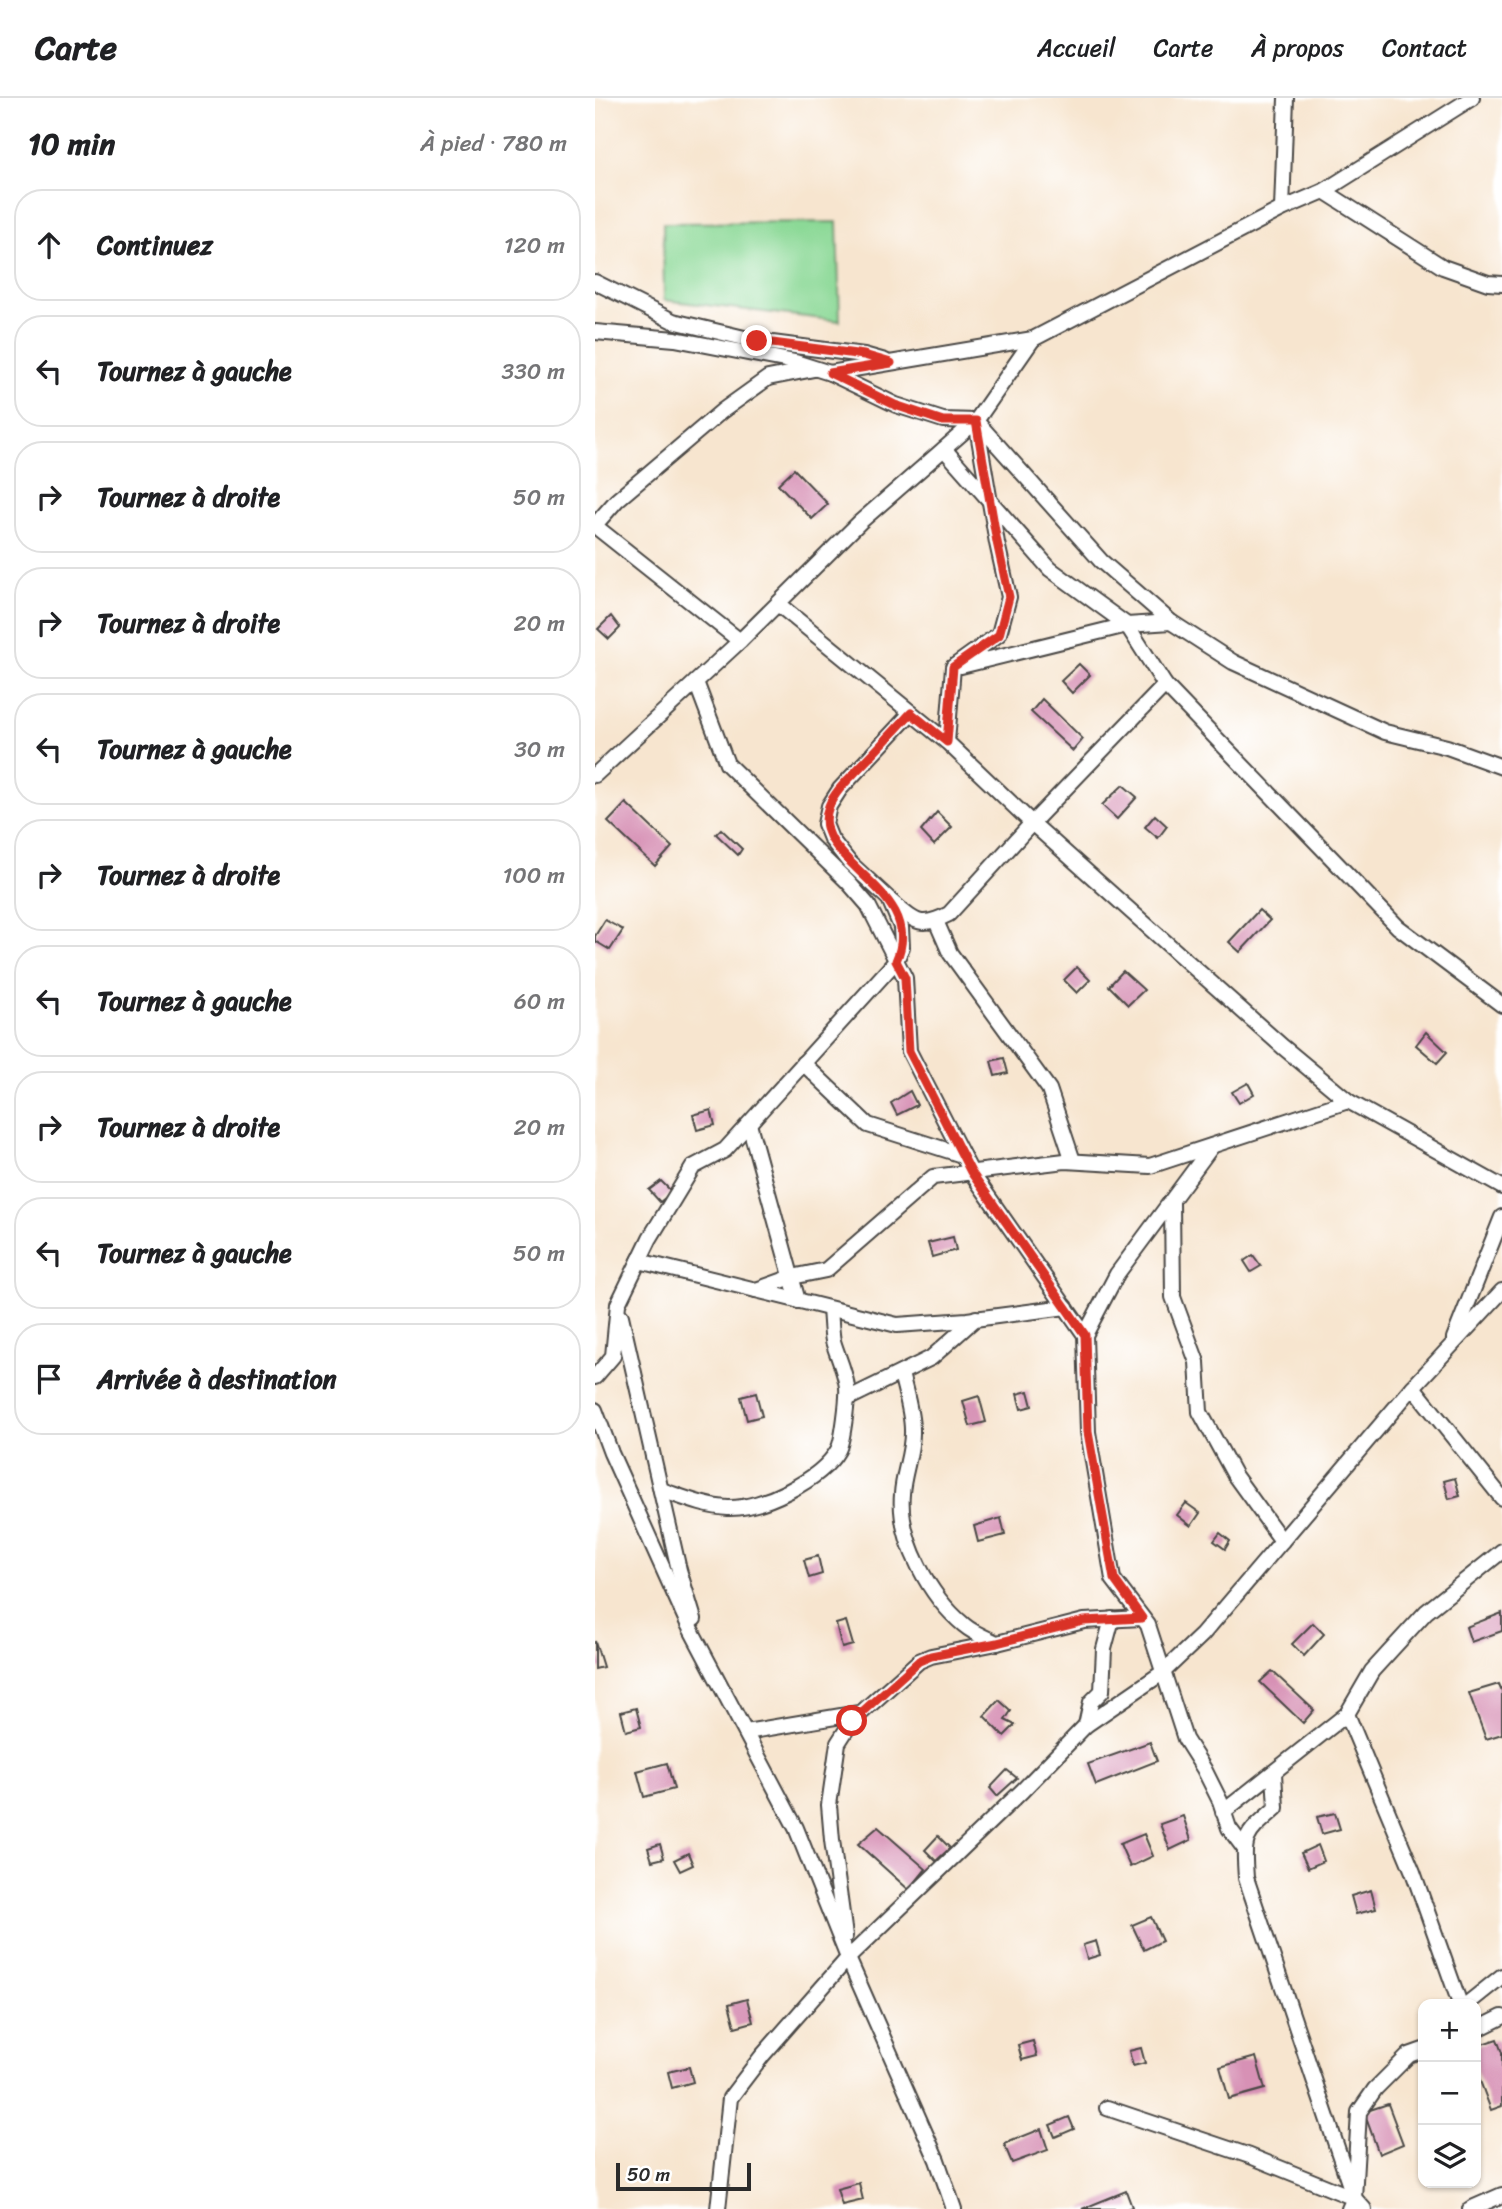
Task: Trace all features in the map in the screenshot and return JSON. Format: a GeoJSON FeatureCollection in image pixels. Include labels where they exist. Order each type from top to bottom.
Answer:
{"type":"FeatureCollection","features":[{"type":"Feature","properties":{"kind":"street"},"geometry":{"type":"LineString","coordinates":[[1282,209],[1286,98]]}},
{"type":"Feature","properties":{"kind":"street"},"geometry":{"type":"LineString","coordinates":[[740,641],[595,525],[617,500],[722,411],[768,378],[891,363],[1033,339],[1282,209],[1324,191],[1472,98]]}},
{"type":"Feature","properties":{"kind":"street"},"geometry":{"type":"LineString","coordinates":[[1324,191],[1443,267],[1488,283],[1502,284]]}},
{"type":"Feature","properties":{"kind":"street"},"geometry":{"type":"LineString","coordinates":[[595,282],[673,321],[757,341],[864,355],[891,363]]}},
{"type":"Feature","properties":{"kind":"street"},"geometry":{"type":"LineString","coordinates":[[595,332],[675,339],[795,362],[823,371],[895,405],[943,421],[976,421],[1101,561],[1171,622],[1233,662],[1385,732],[1447,747],[1502,767]]}},
{"type":"Feature","properties":{"kind":"street"},"geometry":{"type":"LineString","coordinates":[[595,775],[740,641],[860,522],[976,421],[1033,339]]}},
{"type":"Feature","properties":{"kind":"street"},"geometry":{"type":"LineString","coordinates":[[953,667],[999,635],[1009,597],[976,421]]}},
{"type":"Feature","properties":{"kind":"street"},"geometry":{"type":"LineString","coordinates":[[944,449],[1050,569],[1127,625],[1165,685],[1398,927],[1502,1005]]}},
{"type":"Feature","properties":{"kind":"street"},"geometry":{"type":"LineString","coordinates":[[778,604],[947,742],[1032,823],[1283,1047],[1348,1101],[1502,1187]]}},
{"type":"Feature","properties":{"kind":"street"},"geometry":{"type":"LineString","coordinates":[[953,667],[1127,625],[1171,622]]}},
{"type":"Feature","properties":{"kind":"street"},"geometry":{"type":"LineString","coordinates":[[947,742],[953,667]]}},
{"type":"Feature","properties":{"kind":"street"},"geometry":{"type":"LineString","coordinates":[[696,682],[727,764],[848,882],[868,905],[905,978],[909,1051],[971,1172],[1085,1335]]}},
{"type":"Feature","properties":{"kind":"street"},"geometry":{"type":"LineString","coordinates":[[911,713],[840,789],[829,806],[825,824],[831,839],[849,862],[911,919],[931,923],[949,914],[1165,685]]}},
{"type":"Feature","properties":{"kind":"street"},"geometry":{"type":"LineString","coordinates":[[595,1377],[613,1356],[618,1304],[650,1238],[693,1167],[725,1150],[896,961],[902,947],[901,927],[889,899]]}},
{"type":"Feature","properties":{"kind":"street"},"geometry":{"type":"LineString","coordinates":[[936,921],[950,953],[1049,1089],[1073,1161]]}},
{"type":"Feature","properties":{"kind":"street"},"geometry":{"type":"LineString","coordinates":[[803,1063],[868,1125],[962,1155]]}},
{"type":"Feature","properties":{"kind":"street"},"geometry":{"type":"LineString","coordinates":[[756,1290],[792,1277],[826,1270],[933,1177],[1073,1161],[1150,1166],[1348,1101]]}},
{"type":"Feature","properties":{"kind":"street"},"geometry":{"type":"LineString","coordinates":[[748,1124],[798,1301]]}},
{"type":"Feature","properties":{"kind":"street"},"geometry":{"type":"LineString","coordinates":[[1212,1146],[1117,1274],[1085,1335],[1088,1432],[1114,1579],[1148,1625],[1185,1739],[1204,1769],[1229,1828],[1244,1848]]}},
{"type":"Feature","properties":{"kind":"street"},"geometry":{"type":"LineString","coordinates":[[1172,1201],[1173,1297],[1197,1362],[1200,1412],[1235,1476],[1282,1541]]}},
{"type":"Feature","properties":{"kind":"street"},"geometry":{"type":"LineString","coordinates":[[1451,1346],[1502,1217]]}},
{"type":"Feature","properties":{"kind":"street"},"geometry":{"type":"LineString","coordinates":[[639,1261],[897,1325],[1066,1307]]}},
{"type":"Feature","properties":{"kind":"street"},"geometry":{"type":"LineString","coordinates":[[718,2209],[730,2098],[762,2056],[848,1958],[1022,1791],[1086,1725],[1162,1673],[1202,1635],[1413,1387],[1502,1291]]}},
{"type":"Feature","properties":{"kind":"street"},"geometry":{"type":"LineString","coordinates":[[618,1304],[680,1570],[706,1657]]}},
{"type":"Feature","properties":{"kind":"street"},"geometry":{"type":"LineString","coordinates":[[661,1490],[727,1508],[752,1505],[780,1495],[818,1473],[839,1449],[847,1399],[847,1386],[832,1336],[830,1309]]}},
{"type":"Feature","properties":{"kind":"street"},"geometry":{"type":"LineString","coordinates":[[847,1399],[931,1358],[976,1318]]}},
{"type":"Feature","properties":{"kind":"street"},"geometry":{"type":"LineString","coordinates":[[901,1373],[912,1431],[908,1470],[902,1494],[905,1524],[915,1556],[927,1584],[945,1608],[966,1628],[997,1643]]}},
{"type":"Feature","properties":{"kind":"street"},"geometry":{"type":"LineString","coordinates":[[1413,1387],[1502,1498]]}},
{"type":"Feature","properties":{"kind":"street"},"geometry":{"type":"LineString","coordinates":[[595,1410],[611,1453],[688,1624],[796,1828],[848,1958],[937,2160],[954,2209]]}},
{"type":"Feature","properties":{"kind":"street"},"geometry":{"type":"LineString","coordinates":[[1223,1812],[1347,1714],[1372,1671],[1426,1612],[1502,1551]]}},
{"type":"Feature","properties":{"kind":"street"},"geometry":{"type":"LineString","coordinates":[[848,1958],[829,1805],[838,1743],[852,1721],[919,1661],[931,1656],[1084,1621],[1142,1618]]}},
{"type":"Feature","properties":{"kind":"street"},"geometry":{"type":"LineString","coordinates":[[1086,1725],[1091,1702],[1102,1691],[1104,1649],[1112,1619]]}},
{"type":"Feature","properties":{"kind":"street"},"geometry":{"type":"LineString","coordinates":[[746,1732],[861,1713]]}},
{"type":"Feature","properties":{"kind":"street"},"geometry":{"type":"LineString","coordinates":[[1347,1714],[1413,1872],[1458,1999]]}},
{"type":"Feature","properties":{"kind":"street"},"geometry":{"type":"LineString","coordinates":[[1274,1773],[1276,1808],[1250,1831],[1244,1848],[1246,1878],[1356,2205]]}},
{"type":"Feature","properties":{"kind":"street"},"geometry":{"type":"LineString","coordinates":[[1473,1999],[1502,1976]]}},
{"type":"Feature","properties":{"kind":"street"},"geometry":{"type":"LineString","coordinates":[[1481,2028],[1502,2017]]}},
{"type":"Feature","properties":{"kind":"street"},"geometry":{"type":"LineString","coordinates":[[1356,2205],[1359,2112],[1375,2090],[1409,2055],[1418,2052]]}},
{"type":"Feature","properties":{"kind":"street"},"geometry":{"type":"LineString","coordinates":[[1107,2108],[1250,2156],[1356,2205]]}},
{"type":"Feature","properties":{"kind":"street"},"geometry":{"type":"LineString","coordinates":[[1470,2209],[1502,2195]]}},
{"type":"Feature","properties":{"kind":"green space"},"geometry":{"type":"Polygon","coordinates":[[[837,222],[840,321],[664,300],[663,223],[837,222]]]}},
{"type":"Feature","properties":{"kind":"building"},"geometry":{"type":"Polygon","coordinates":[[[794,469],[828,504],[812,519],[778,484],[794,469]]]}},
{"type":"Feature","properties":{"kind":"building"},"geometry":{"type":"Polygon","coordinates":[[[611,616],[620,628],[609,639],[598,629],[611,616]]]}},
{"type":"Feature","properties":{"kind":"building"},"geometry":{"type":"Polygon","coordinates":[[[1079,664],[1090,675],[1072,693],[1061,681],[1079,664]]]}},
{"type":"Feature","properties":{"kind":"building"},"geometry":{"type":"Polygon","coordinates":[[[1042,699],[1083,739],[1073,751],[1031,712],[1042,699]]]}},
{"type":"Feature","properties":{"kind":"building"},"geometry":{"type":"Polygon","coordinates":[[[1123,785],[1137,797],[1117,819],[1102,805],[1123,785]]]}},
{"type":"Feature","properties":{"kind":"building"},"geometry":{"type":"Polygon","coordinates":[[[626,803],[672,847],[655,866],[608,822],[626,803]]]}},
{"type":"Feature","properties":{"kind":"building"},"geometry":{"type":"Polygon","coordinates":[[[937,812],[952,827],[934,845],[921,831],[937,812]]]}},
{"type":"Feature","properties":{"kind":"building"},"geometry":{"type":"Polygon","coordinates":[[[1155,815],[1167,826],[1158,838],[1145,827],[1155,815]]]}},
{"type":"Feature","properties":{"kind":"building"},"geometry":{"type":"Polygon","coordinates":[[[721,829],[742,849],[738,855],[716,834],[721,829]]]}},
{"type":"Feature","properties":{"kind":"building"},"geometry":{"type":"Polygon","coordinates":[[[1259,910],[1270,920],[1240,952],[1229,942],[1259,910]]]}},
{"type":"Feature","properties":{"kind":"building"},"geometry":{"type":"Polygon","coordinates":[[[605,920],[623,930],[610,950],[595,941],[595,936],[605,920]]]}},
{"type":"Feature","properties":{"kind":"building"},"geometry":{"type":"Polygon","coordinates":[[[1077,967],[1090,980],[1077,993],[1064,980],[1077,967]]]}},
{"type":"Feature","properties":{"kind":"building"},"geometry":{"type":"Polygon","coordinates":[[[1123,971],[1144,990],[1128,1005],[1109,986],[1123,971]]]}},
{"type":"Feature","properties":{"kind":"building"},"geometry":{"type":"Polygon","coordinates":[[[1426,1032],[1447,1052],[1437,1063],[1416,1045],[1426,1032]]]}},
{"type":"Feature","properties":{"kind":"building"},"geometry":{"type":"Polygon","coordinates":[[[1004,1058],[1008,1073],[995,1076],[991,1061],[1004,1058]]]}},
{"type":"Feature","properties":{"kind":"building"},"geometry":{"type":"Polygon","coordinates":[[[1248,1083],[1254,1094],[1239,1103],[1232,1092],[1248,1083]]]}},
{"type":"Feature","properties":{"kind":"building"},"geometry":{"type":"Polygon","coordinates":[[[910,1091],[917,1105],[897,1115],[891,1103],[910,1091]]]}},
{"type":"Feature","properties":{"kind":"building"},"geometry":{"type":"Polygon","coordinates":[[[711,1110],[715,1125],[697,1130],[693,1115],[711,1110]]]}},
{"type":"Feature","properties":{"kind":"building"},"geometry":{"type":"Polygon","coordinates":[[[661,1181],[672,1192],[660,1202],[649,1190],[661,1181]]]}},
{"type":"Feature","properties":{"kind":"building"},"geometry":{"type":"Polygon","coordinates":[[[953,1237],[956,1250],[932,1257],[928,1243],[953,1237]]]}},
{"type":"Feature","properties":{"kind":"building"},"geometry":{"type":"Polygon","coordinates":[[[1253,1255],[1261,1266],[1251,1272],[1244,1261],[1253,1255]]]}},
{"type":"Feature","properties":{"kind":"building"},"geometry":{"type":"Polygon","coordinates":[[[1028,1391],[1032,1406],[1021,1409],[1017,1394],[1028,1391]]]}},
{"type":"Feature","properties":{"kind":"building"},"geometry":{"type":"Polygon","coordinates":[[[756,1393],[762,1416],[747,1420],[741,1397],[756,1393]]]}},
{"type":"Feature","properties":{"kind":"building"},"geometry":{"type":"Polygon","coordinates":[[[979,1396],[986,1422],[970,1426],[963,1401],[979,1396]]]}},
{"type":"Feature","properties":{"kind":"building"},"geometry":{"type":"Polygon","coordinates":[[[1455,1478],[1460,1496],[1449,1499],[1444,1481],[1455,1478]]]}},
{"type":"Feature","properties":{"kind":"building"},"geometry":{"type":"Polygon","coordinates":[[[1186,1503],[1200,1513],[1191,1526],[1177,1515],[1186,1503]]]}},
{"type":"Feature","properties":{"kind":"building"},"geometry":{"type":"Polygon","coordinates":[[[1001,1518],[1005,1535],[978,1542],[974,1526],[1001,1518]]]}},
{"type":"Feature","properties":{"kind":"building"},"geometry":{"type":"Polygon","coordinates":[[[1220,1533],[1230,1541],[1225,1549],[1214,1541],[1220,1533]]]}},
{"type":"Feature","properties":{"kind":"building"},"geometry":{"type":"Polygon","coordinates":[[[818,1556],[822,1574],[809,1578],[804,1560],[818,1556]]]}},
{"type":"Feature","properties":{"kind":"building"},"geometry":{"type":"Polygon","coordinates":[[[1502,1613],[1502,1631],[1471,1642],[1466,1627],[1502,1613]]]}},
{"type":"Feature","properties":{"kind":"building"},"geometry":{"type":"Polygon","coordinates":[[[846,1621],[853,1645],[842,1648],[836,1624],[846,1621]]]}},
{"type":"Feature","properties":{"kind":"building"},"geometry":{"type":"Polygon","coordinates":[[[1313,1623],[1324,1634],[1304,1656],[1292,1644],[1313,1623]]]}},
{"type":"Feature","properties":{"kind":"building"},"geometry":{"type":"Polygon","coordinates":[[[595,1641],[603,1667],[595,1669],[595,1641]]]}},
{"type":"Feature","properties":{"kind":"building"},"geometry":{"type":"Polygon","coordinates":[[[1272,1671],[1314,1710],[1303,1723],[1260,1682],[1272,1671]]]}},
{"type":"Feature","properties":{"kind":"building"},"geometry":{"type":"Polygon","coordinates":[[[1499,1684],[1502,1691],[1502,1734],[1486,1739],[1469,1693],[1499,1684]]]}},
{"type":"Feature","properties":{"kind":"building"},"geometry":{"type":"Polygon","coordinates":[[[999,1700],[1011,1711],[1005,1720],[1015,1725],[1004,1736],[984,1716],[999,1700]]]}},
{"type":"Feature","properties":{"kind":"building"},"geometry":{"type":"Polygon","coordinates":[[[636,1708],[641,1727],[626,1731],[621,1712],[636,1708]]]}},
{"type":"Feature","properties":{"kind":"building"},"geometry":{"type":"Polygon","coordinates":[[[1150,1742],[1157,1761],[1096,1785],[1088,1764],[1150,1742]]]}},
{"type":"Feature","properties":{"kind":"building"},"geometry":{"type":"Polygon","coordinates":[[[667,1763],[674,1789],[644,1797],[637,1771],[667,1763]]]}},
{"type":"Feature","properties":{"kind":"building"},"geometry":{"type":"Polygon","coordinates":[[[1007,1770],[1017,1778],[997,1796],[990,1788],[1007,1770]]]}},
{"type":"Feature","properties":{"kind":"building"},"geometry":{"type":"Polygon","coordinates":[[[1335,1813],[1340,1829],[1322,1834],[1317,1817],[1335,1813]]]}},
{"type":"Feature","properties":{"kind":"building"},"geometry":{"type":"Polygon","coordinates":[[[1183,1816],[1191,1840],[1170,1850],[1160,1824],[1183,1816]]]}},
{"type":"Feature","properties":{"kind":"building"},"geometry":{"type":"Polygon","coordinates":[[[878,1827],[926,1869],[909,1890],[858,1844],[878,1827]]]}},
{"type":"Feature","properties":{"kind":"building"},"geometry":{"type":"Polygon","coordinates":[[[1144,1834],[1153,1856],[1130,1867],[1120,1844],[1144,1834]]]}},
{"type":"Feature","properties":{"kind":"building"},"geometry":{"type":"Polygon","coordinates":[[[938,1836],[950,1848],[936,1861],[925,1850],[938,1836]]]}},
{"type":"Feature","properties":{"kind":"building"},"geometry":{"type":"Polygon","coordinates":[[[660,1844],[664,1858],[652,1861],[648,1848],[660,1844]]]}},
{"type":"Feature","properties":{"kind":"building"},"geometry":{"type":"Polygon","coordinates":[[[1318,1845],[1324,1861],[1308,1868],[1301,1853],[1318,1845]]]}},
{"type":"Feature","properties":{"kind":"building"},"geometry":{"type":"Polygon","coordinates":[[[688,1853],[693,1865],[680,1871],[674,1860],[688,1853]]]}},
{"type":"Feature","properties":{"kind":"building"},"geometry":{"type":"Polygon","coordinates":[[[1371,1890],[1376,1909],[1356,1914],[1351,1896],[1371,1890]]]}},
{"type":"Feature","properties":{"kind":"building"},"geometry":{"type":"Polygon","coordinates":[[[1151,1917],[1162,1941],[1144,1950],[1132,1925],[1151,1917]]]}},
{"type":"Feature","properties":{"kind":"building"},"geometry":{"type":"Polygon","coordinates":[[[1096,1941],[1100,1955],[1087,1959],[1083,1945],[1096,1941]]]}},
{"type":"Feature","properties":{"kind":"building"},"geometry":{"type":"Polygon","coordinates":[[[747,1999],[753,2022],[735,2027],[729,2004],[747,1999]]]}},
{"type":"Feature","properties":{"kind":"building"},"geometry":{"type":"Polygon","coordinates":[[[1497,2039],[1502,2053],[1502,2106],[1491,2110],[1481,2083],[1481,2044],[1497,2039]]]}},
{"type":"Feature","properties":{"kind":"building"},"geometry":{"type":"Polygon","coordinates":[[[1033,2041],[1037,2056],[1022,2060],[1018,2045],[1033,2041]]]}},
{"type":"Feature","properties":{"kind":"building"},"geometry":{"type":"Polygon","coordinates":[[[1141,2048],[1145,2063],[1133,2066],[1129,2051],[1141,2048]]]}},
{"type":"Feature","properties":{"kind":"building"},"geometry":{"type":"Polygon","coordinates":[[[1256,2057],[1265,2089],[1229,2099],[1220,2067],[1256,2057]]]}},
{"type":"Feature","properties":{"kind":"building"},"geometry":{"type":"Polygon","coordinates":[[[689,2067],[693,2082],[672,2088],[668,2072],[689,2067]]]}},
{"type":"Feature","properties":{"kind":"building"},"geometry":{"type":"Polygon","coordinates":[[[1388,2104],[1403,2144],[1379,2154],[1364,2112],[1388,2104]]]}},
{"type":"Feature","properties":{"kind":"building"},"geometry":{"type":"Polygon","coordinates":[[[1069,2117],[1074,2129],[1055,2137],[1050,2125],[1069,2117]]]}},
{"type":"Feature","properties":{"kind":"building"},"geometry":{"type":"Polygon","coordinates":[[[1041,2129],[1048,2150],[1012,2163],[1004,2144],[1041,2129]]]}},
{"type":"Feature","properties":{"kind":"building"},"geometry":{"type":"Polygon","coordinates":[[[859,2183],[863,2200],[842,2205],[837,2189],[859,2183]]]}},
{"type":"Feature","properties":{"kind":"building"},"geometry":{"type":"Polygon","coordinates":[[[1126,2191],[1132,2207],[1082,2209],[1126,2191]]]}},
{"type":"Feature","properties":{"kind":"route"},"geometry":{"type":"LineString","coordinates":[[757,341],[864,355],[891,363],[830,373],[895,405],[943,421],[976,421],[1009,597],[999,635],[953,667],[947,742],[911,713],[840,789],[829,806],[825,824],[831,839],[849,862],[889,899],[901,927],[902,947],[896,961],[905,978],[909,1051],[971,1172],[1085,1335],[1088,1432],[1114,1579],[1142,1618],[1084,1621],[931,1656],[919,1661],[852,1721]]}}]}
